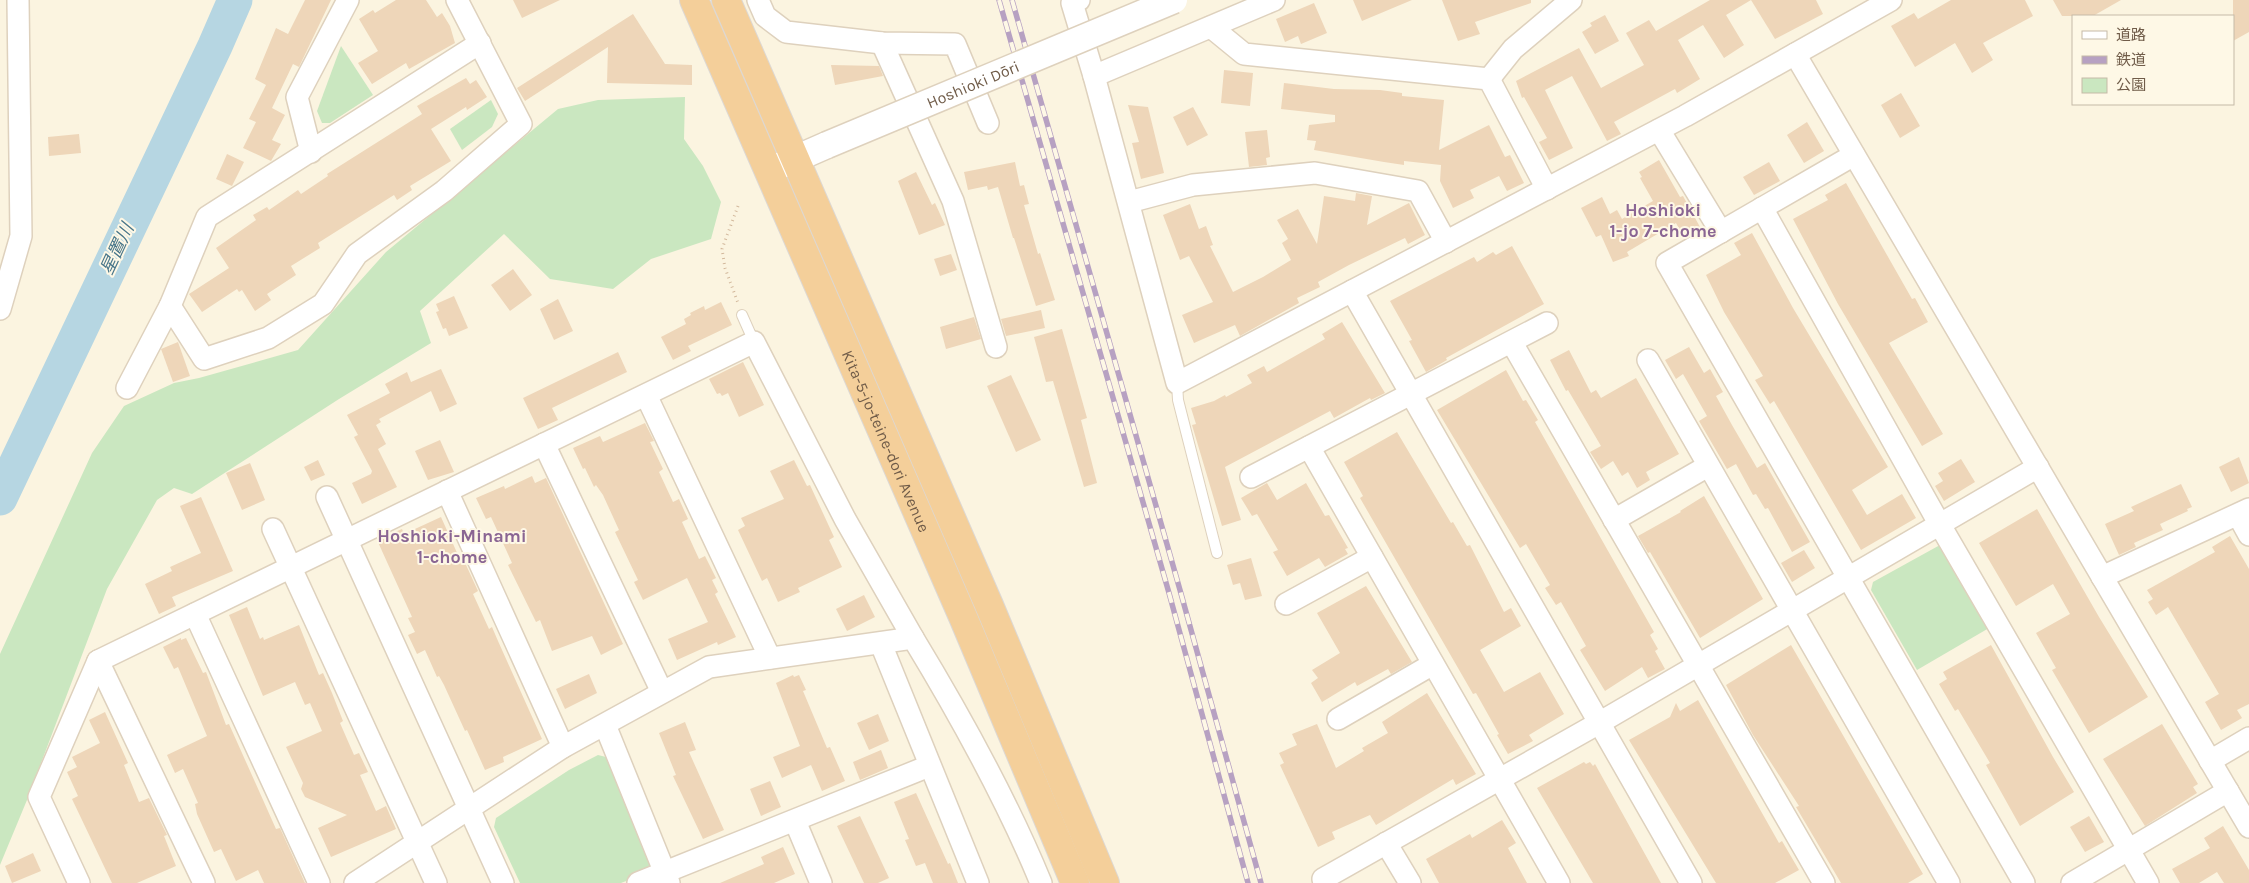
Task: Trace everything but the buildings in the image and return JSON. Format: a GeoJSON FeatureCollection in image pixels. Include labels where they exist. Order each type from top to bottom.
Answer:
{"type":"FeatureCollection","features":[{"type":"Feature","properties":{"kind":"highway","name":"Kita-5-jo-teine-dori Avenue"},"geometry":{"type":"LineString","coordinates":[[694,0],[770,170],[959,608],[1074,883]]}},
{"type":"Feature","properties":{"kind":"highway","name":"Kita-5-jo-teine-dori Avenue"},"geometry":{"type":"LineString","coordinates":[[726,0],[990,605],[1105,883]]}},
{"type":"Feature","properties":{"kind":"street"},"geometry":{"type":"LineString","coordinates":[[0,309],[21,236],[18,0]]}},
{"type":"Feature","properties":{"kind":"street"},"geometry":{"type":"LineString","coordinates":[[311,152],[297,97],[348,0]]}},
{"type":"Feature","properties":{"kind":"street"},"geometry":{"type":"LineString","coordinates":[[170,306],[204,359],[268,338],[323,304],[357,254],[444,191],[521,124],[457,0]]}},
{"type":"Feature","properties":{"kind":"street"},"geometry":{"type":"LineString","coordinates":[[758,0],[765,16],[786,32],[882,43],[955,44],[988,123]]}},
{"type":"Feature","properties":{"kind":"street"},"geometry":{"type":"LineString","coordinates":[[1079,0],[1072,3],[1094,76],[1178,383],[1659,130],[1891,0]]}},
{"type":"Feature","properties":{"kind":"street","name":"Hoshioki Dōri"},"geometry":{"type":"LineString","coordinates":[[770,170],[1174,0]]}},
{"type":"Feature","properties":{"kind":"street"},"geometry":{"type":"LineString","coordinates":[[1094,76],[1274,0]]}},
{"type":"Feature","properties":{"kind":"street"},"geometry":{"type":"LineString","coordinates":[[1489,79],[1513,49],[1571,0]]}},
{"type":"Feature","properties":{"kind":"street"},"geometry":{"type":"LineString","coordinates":[[1211,27],[1244,54],[1489,79]]}},
{"type":"Feature","properties":{"kind":"street"},"geometry":{"type":"LineString","coordinates":[[127,388],[170,306],[208,217],[480,43]]}},
{"type":"Feature","properties":{"kind":"street"},"geometry":{"type":"LineString","coordinates":[[882,43],[953,201],[996,347]]}},
{"type":"Feature","properties":{"kind":"street"},"geometry":{"type":"LineString","coordinates":[[1795,54],[2249,826]]}},
{"type":"Feature","properties":{"kind":"street"},"geometry":{"type":"LineString","coordinates":[[1489,79],[1547,189]]}},
{"type":"Feature","properties":{"kind":"street"},"geometry":{"type":"LineString","coordinates":[[1659,130],[1721,232]]}},
{"type":"Feature","properties":{"kind":"street"},"geometry":{"type":"LineString","coordinates":[[1854,155],[1667,263],[2024,883]]}},
{"type":"Feature","properties":{"kind":"street"},"geometry":{"type":"LineString","coordinates":[[1129,202],[1193,185],[1316,173],[1418,191],[1446,242]]}},
{"type":"Feature","properties":{"kind":"street"},"geometry":{"type":"LineString","coordinates":[[1762,208],[1940,525],[2148,883]]}},
{"type":"Feature","properties":{"kind":"street"},"geometry":{"type":"LineString","coordinates":[[1352,291],[1691,883]]}},
{"type":"Feature","properties":{"kind":"street"},"geometry":{"type":"LineString","coordinates":[[1251,477],[1512,343],[1546,323]]}},
{"type":"Feature","properties":{"kind":"street"},"geometry":{"type":"LineString","coordinates":[[79,883],[39,797],[98,661],[754,342],[845,519],[947,694],[1018,826],[1041,883]]}},
{"type":"Feature","properties":{"kind":"street"},"geometry":{"type":"LineString","coordinates":[[1512,343],[1824,883]]}},
{"type":"Feature","properties":{"kind":"street"},"geometry":{"type":"LineString","coordinates":[[1648,360],[1948,883]]}},
{"type":"Feature","properties":{"kind":"street"},"geometry":{"type":"LineString","coordinates":[[646,394],[770,658]]}},
{"type":"Feature","properties":{"kind":"street"},"geometry":{"type":"LineString","coordinates":[[544,444],[662,692]]}},
{"type":"Feature","properties":{"kind":"street"},"geometry":{"type":"LineString","coordinates":[[1310,447],[1559,883]]}},
{"type":"Feature","properties":{"kind":"street"},"geometry":{"type":"LineString","coordinates":[[1614,520],[1708,466]]}},
{"type":"Feature","properties":{"kind":"street"},"geometry":{"type":"LineString","coordinates":[[1324,883],[1322,879],[1599,723],[2038,467]]}},
{"type":"Feature","properties":{"kind":"street"},"geometry":{"type":"LineString","coordinates":[[447,491],[563,748]]}},
{"type":"Feature","properties":{"kind":"street"},"geometry":{"type":"LineString","coordinates":[[327,496],[503,883]]}},
{"type":"Feature","properties":{"kind":"street"},"geometry":{"type":"LineString","coordinates":[[2102,577],[2243,512],[2249,535]]}},
{"type":"Feature","properties":{"kind":"street"},"geometry":{"type":"LineString","coordinates":[[273,529],[436,883]]}},
{"type":"Feature","properties":{"kind":"street"},"geometry":{"type":"LineString","coordinates":[[1286,604],[1372,556]]}},
{"type":"Feature","properties":{"kind":"street"},"geometry":{"type":"LineString","coordinates":[[195,614],[319,883]]}},
{"type":"Feature","properties":{"kind":"street"},"geometry":{"type":"LineString","coordinates":[[355,883],[563,748],[709,667],[913,638]]}},
{"type":"Feature","properties":{"kind":"street"},"geometry":{"type":"LineString","coordinates":[[880,644],[978,883]]}},
{"type":"Feature","properties":{"kind":"street"},"geometry":{"type":"LineString","coordinates":[[98,661],[204,883]]}},
{"type":"Feature","properties":{"kind":"street"},"geometry":{"type":"LineString","coordinates":[[1338,719],[1433,664]]}},
{"type":"Feature","properties":{"kind":"street"},"geometry":{"type":"LineString","coordinates":[[605,725],[667,877]]}},
{"type":"Feature","properties":{"kind":"street"},"geometry":{"type":"LineString","coordinates":[[2210,760],[2249,738]]}},
{"type":"Feature","properties":{"kind":"street"},"geometry":{"type":"LineString","coordinates":[[638,883],[667,877],[795,820],[930,766]]}},
{"type":"Feature","properties":{"kind":"street"},"geometry":{"type":"LineString","coordinates":[[2072,883],[2228,791]]}},
{"type":"Feature","properties":{"kind":"street"},"geometry":{"type":"LineString","coordinates":[[795,820],[821,883]]}},
{"type":"Feature","properties":{"kind":"street"},"geometry":{"type":"LineString","coordinates":[[1386,843],[1410,883]]}},
{"type":"Feature","properties":{"kind":"lane"},"geometry":{"type":"LineString","coordinates":[[742,315],[754,342]]}},
{"type":"Feature","properties":{"kind":"lane"},"geometry":{"type":"LineString","coordinates":[[1178,383],[1178,400],[1217,553]]}},
{"type":"Feature","properties":{"kind":"path"},"geometry":{"type":"LineString","coordinates":[[738,206],[722,249],[725,268],[742,315]]}},
{"type":"Feature","properties":{"kind":"green space"},"geometry":{"type":"Polygon","coordinates":[[[341,46],[373,95],[330,123],[322,123],[317,111],[341,46]]]}},
{"type":"Feature","properties":{"kind":"green space"},"geometry":{"type":"Polygon","coordinates":[[[685,97],[684,139],[703,166],[721,202],[711,239],[651,259],[613,289],[550,279],[504,234],[420,311],[431,343],[339,399],[192,494],[174,488],[157,500],[107,589],[27,800],[0,865],[0,654],[92,453],[124,406],[174,383],[199,378],[298,350],[386,252],[558,109],[598,100],[685,97]]]}},
{"type":"Feature","properties":{"kind":"green space"},"geometry":{"type":"Polygon","coordinates":[[[491,100],[498,114],[492,127],[462,150],[450,129],[491,100]]]}},
{"type":"Feature","properties":{"kind":"green space"},"geometry":{"type":"Polygon","coordinates":[[[1940,545],[1989,628],[1917,670],[1871,590],[1873,582],[1940,545]]]}},
{"type":"Feature","properties":{"kind":"green space"},"geometry":{"type":"Polygon","coordinates":[[[598,755],[606,757],[651,865],[647,873],[621,883],[520,883],[494,827],[496,818],[569,770],[598,755]]]}},
{"type":"Feature","properties":{"kind":"waterway","name":"星置川"},"geometry":{"type":"LineString","coordinates":[[0,498],[215,46],[235,0]]}},
{"type":"Feature","properties":{"kind":"railway"},"geometry":{"type":"LineString","coordinates":[[999,0],[1169,593],[1248,883]]}},
{"type":"Feature","properties":{"kind":"railway"},"geometry":{"type":"LineString","coordinates":[[1012,0],[1180,590],[1261,883]]}},
{"type":"Feature","properties":{"kind":"district","name":"Hoshioki 1-jo 7-chome"},"geometry":{"type":"Point","coordinates":[1663,220]}},
{"type":"Feature","properties":{"kind":"district","name":"Hoshioki-Minami 1-chome"},"geometry":{"type":"Point","coordinates":[452,546]}}]}
